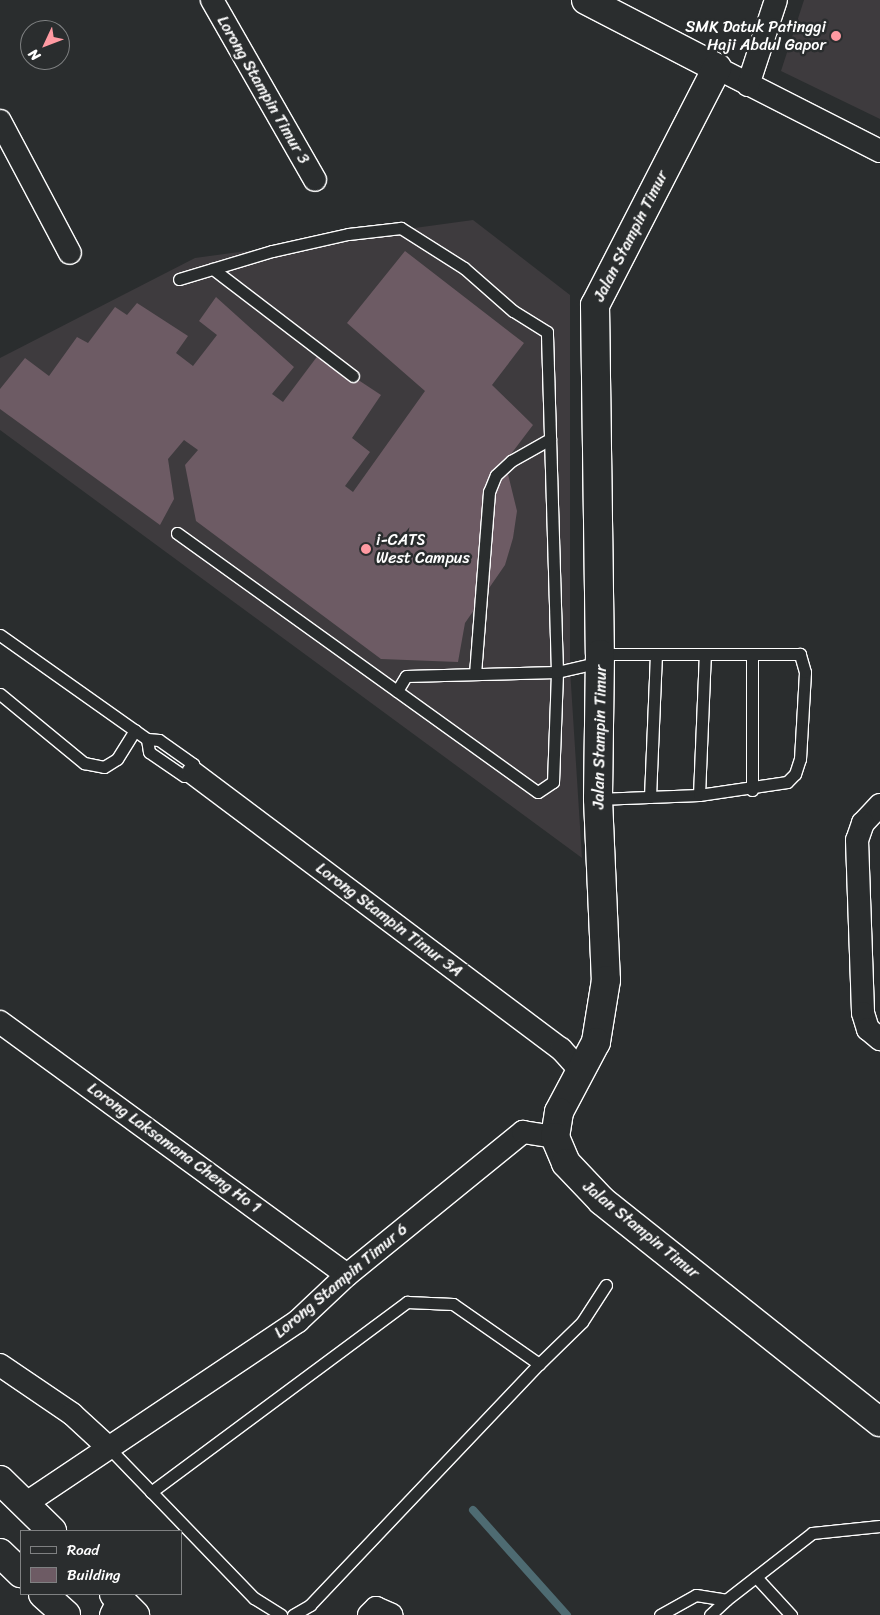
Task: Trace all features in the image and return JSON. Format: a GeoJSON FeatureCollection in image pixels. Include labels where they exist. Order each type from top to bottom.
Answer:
{"type":"FeatureCollection","features":[{"type":"Feature","properties":{"kind":"street","name":"Lorong Stampin Timur 3"},"geometry":{"type":"LineString","coordinates":[[212,0],[315,180]]}},
{"type":"Feature","properties":{"kind":"street"},"geometry":{"type":"LineString","coordinates":[[586,0],[880,152]]}},
{"type":"Feature","properties":{"kind":"street"},"geometry":{"type":"LineString","coordinates":[[748,85],[776,0]]}},
{"type":"Feature","properties":{"kind":"street","name":"Jalan Stampin Timur"},"geometry":{"type":"LineString","coordinates":[[717,68],[595,305],[600,658],[598,799],[606,980],[596,1042],[560,1112],[555,1137],[566,1162],[589,1190],[880,1422]]}},
{"type":"Feature","properties":{"kind":"street"},"geometry":{"type":"LineString","coordinates":[[0,121],[70,253]]}},
{"type":"Feature","properties":{"kind":"street","name":"Lorong Stampin Timur 3A"},"geometry":{"type":"LineString","coordinates":[[193,773],[561,1049],[581,1071]]}},
{"type":"Feature","properties":{"kind":"street"},"geometry":{"type":"LineString","coordinates":[[880,805],[863,822],[857,840],[863,1013],[868,1029],[880,1039]]}},
{"type":"Feature","properties":{"kind":"street","name":"Lorong Laksamana Cheng Ho 1"},"geometry":{"type":"LineString","coordinates":[[0,1022],[347,1275]]}},
{"type":"Feature","properties":{"kind":"street","name":"Lorong Stampin Timur 6"},"geometry":{"type":"LineString","coordinates":[[25,1504],[298,1321],[347,1275],[523,1132],[555,1137]]}},
{"type":"Feature","properties":{"kind":"street"},"geometry":{"type":"LineString","coordinates":[[0,1365],[72,1414],[109,1448]]}},
{"type":"Feature","properties":{"kind":"street"},"geometry":{"type":"LineString","coordinates":[[0,1480],[51,1530]]}},
{"type":"Feature","properties":{"kind":"street"},"geometry":{"type":"LineString","coordinates":[[0,1553],[20,1572]]}},
{"type":"Feature","properties":{"kind":"street"},"geometry":{"type":"LineString","coordinates":[[44,1595],[66,1615]]}},
{"type":"Feature","properties":{"kind":"lane"},"geometry":{"type":"LineString","coordinates":[[177,533],[538,792],[553,782],[557,672],[547,332],[513,311],[464,268],[401,228],[348,234],[179,279]]}},
{"type":"Feature","properties":{"kind":"lane"},"geometry":{"type":"LineString","coordinates":[[214,269],[353,376]]}},
{"type":"Feature","properties":{"kind":"lane"},"geometry":{"type":"LineString","coordinates":[[475,674],[489,492],[496,475],[511,461],[550,439]]}},
{"type":"Feature","properties":{"kind":"lane"},"geometry":{"type":"LineString","coordinates":[[0,636],[147,739],[160,740],[192,764],[193,773],[184,776],[149,752],[147,739]]}},
{"type":"Feature","properties":{"kind":"lane"},"geometry":{"type":"LineString","coordinates":[[650,797],[656,654]]}},
{"type":"Feature","properties":{"kind":"lane"},"geometry":{"type":"LineString","coordinates":[[397,691],[406,676],[557,672],[600,658],[656,654],[752,656],[800,654],[805,672],[800,759],[796,774],[787,782],[752,790],[699,795],[598,799]]}},
{"type":"Feature","properties":{"kind":"lane"},"geometry":{"type":"LineString","coordinates":[[699,795],[705,654]]}},
{"type":"Feature","properties":{"kind":"lane"},"geometry":{"type":"LineString","coordinates":[[752,656],[752,790]]}},
{"type":"Feature","properties":{"kind":"lane"},"geometry":{"type":"LineString","coordinates":[[0,694],[84,763],[104,767],[110,763],[135,730]]}},
{"type":"Feature","properties":{"kind":"lane"},"geometry":{"type":"LineString","coordinates":[[293,1615],[310,1605],[582,1322],[606,1285]]}},
{"type":"Feature","properties":{"kind":"lane"},"geometry":{"type":"LineString","coordinates":[[151,1492],[408,1302],[453,1304],[540,1364]]}},
{"type":"Feature","properties":{"kind":"lane"},"geometry":{"type":"LineString","coordinates":[[109,1448],[254,1598],[281,1615]]}},
{"type":"Feature","properties":{"kind":"lane"},"geometry":{"type":"LineString","coordinates":[[710,1615],[726,1600],[812,1533],[880,1526]]}},
{"type":"Feature","properties":{"kind":"lane"},"geometry":{"type":"LineString","coordinates":[[756,1577],[791,1615]]}},
{"type":"Feature","properties":{"kind":"lane"},"geometry":{"type":"LineString","coordinates":[[660,1615],[696,1595],[726,1600]]}},
{"type":"Feature","properties":{"kind":"shaded area","name":"SMK Datuk Patinggi Haji Abdul Gapor"},"geometry":{"type":"Polygon","coordinates":[[[804,0],[880,0],[880,119],[781,71],[804,0]]]}},
{"type":"Feature","properties":{"kind":"shaded area","name":"i-CATS West Campus"},"geometry":{"type":"Polygon","coordinates":[[[473,220],[570,295],[570,669],[582,858],[0,430],[0,358],[195,258],[473,220]]]}},
{"type":"Feature","properties":{"kind":"building"},"geometry":{"type":"Polygon","coordinates":[[[405,251],[524,343],[492,385],[533,425],[505,462],[517,511],[513,538],[505,565],[465,623],[458,662],[381,659],[196,521],[185,465],[198,450],[184,440],[168,459],[174,499],[160,525],[0,409],[0,389],[25,358],[49,376],[77,337],[88,343],[115,307],[127,315],[137,303],[188,336],[176,353],[193,366],[217,335],[199,321],[216,297],[294,367],[272,394],[283,402],[319,354],[381,395],[352,438],[370,452],[345,486],[353,492],[425,391],[347,323],[405,251]]]}},
{"type":"Feature","properties":{"kind":"waterway"},"geometry":{"type":"LineString","coordinates":[[473,1510],[567,1615]]}},
{"type":"Feature","properties":{"kind":"place","name":"SMK Datuk Patinggi Haji Abdul Gapor"},"geometry":{"type":"Point","coordinates":[836,36]}},
{"type":"Feature","properties":{"kind":"place","name":"i-CATS West Campus"},"geometry":{"type":"Point","coordinates":[366,549]}}]}
